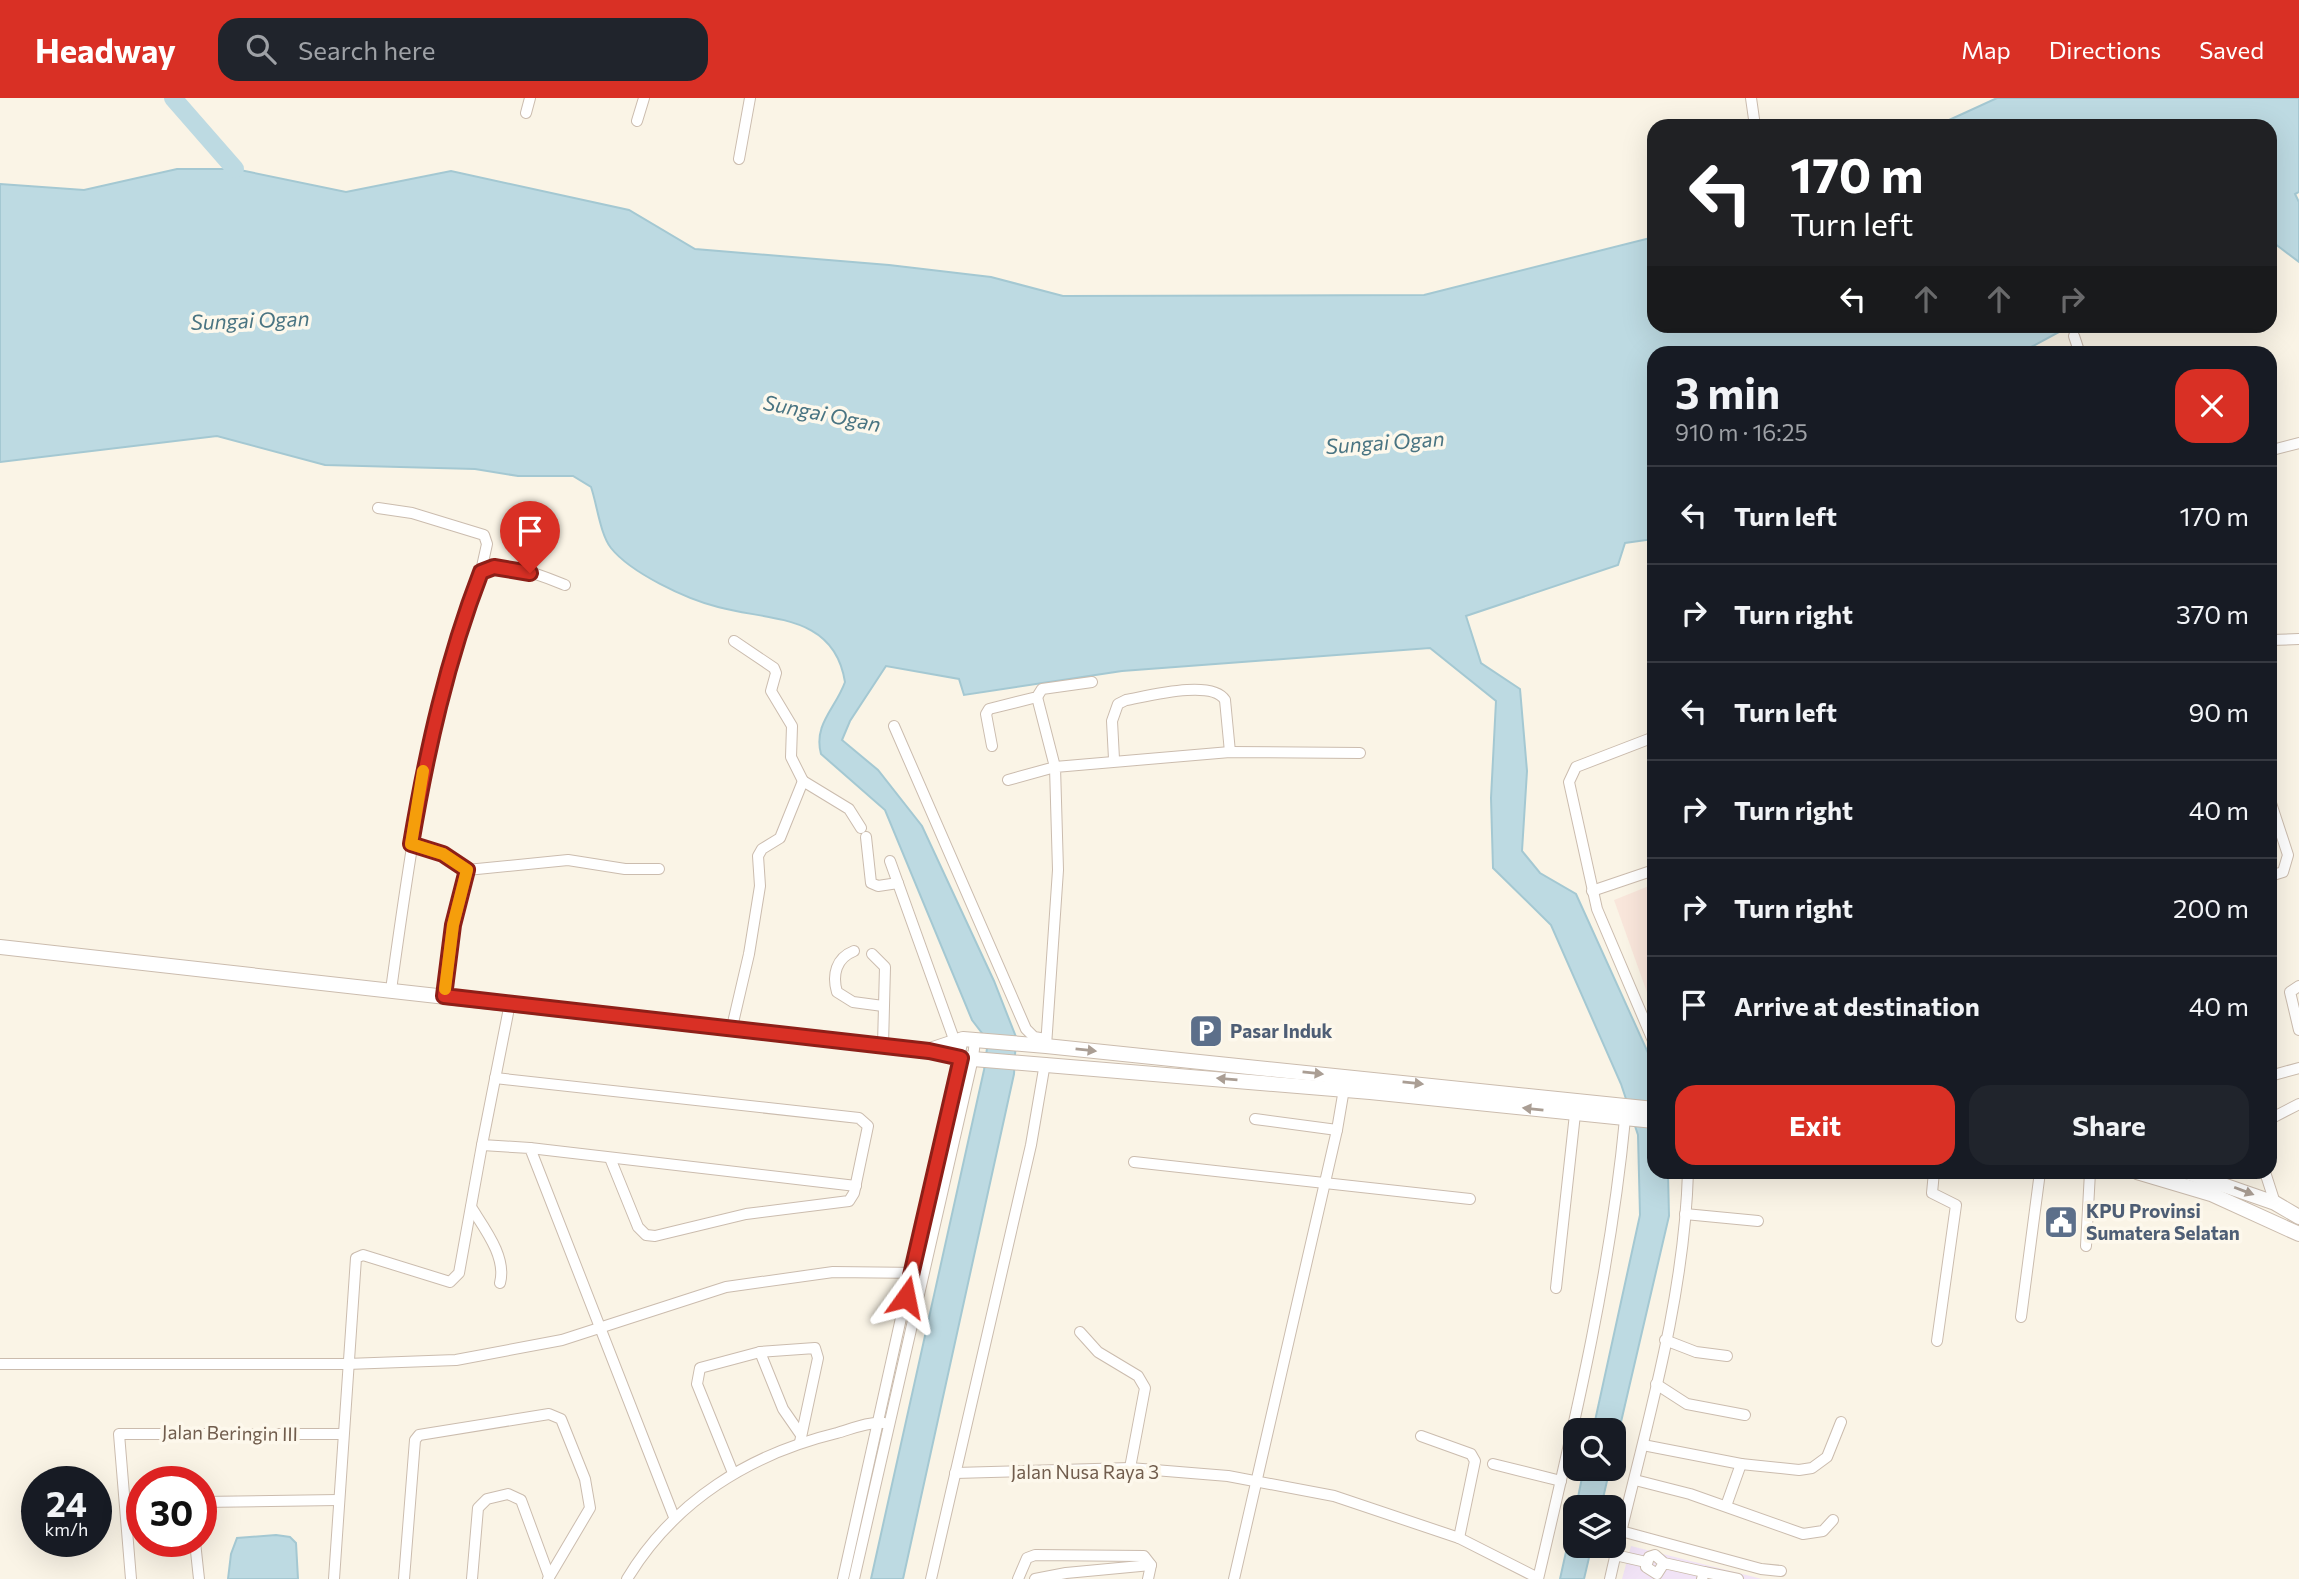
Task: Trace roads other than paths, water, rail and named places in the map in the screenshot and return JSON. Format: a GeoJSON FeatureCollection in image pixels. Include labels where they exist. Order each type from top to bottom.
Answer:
{"type":"FeatureCollection","features":[{"type":"Feature","properties":{"kind":"street"},"geometry":{"type":"LineString","coordinates":[[526,113],[530,98]]}},
{"type":"Feature","properties":{"kind":"street"},"geometry":{"type":"LineString","coordinates":[[637,121],[644,98]]}},
{"type":"Feature","properties":{"kind":"street"},"geometry":{"type":"LineString","coordinates":[[739,159],[750,98]]}},
{"type":"Feature","properties":{"kind":"street"},"geometry":{"type":"LineString","coordinates":[[1751,98],[1754,119]]}},
{"type":"Feature","properties":{"kind":"street"},"geometry":{"type":"LineString","coordinates":[[2074,336],[2077,346]]}},
{"type":"Feature","properties":{"kind":"street"},"geometry":{"type":"LineString","coordinates":[[2277,449],[2299,443]]}},
{"type":"Feature","properties":{"kind":"street"},"geometry":{"type":"LineString","coordinates":[[378,508],[412,513],[484,535],[487,544],[481,572],[456,639],[428,747],[411,844],[391,990]]}},
{"type":"Feature","properties":{"kind":"street"},"geometry":{"type":"LineString","coordinates":[[481,572],[494,567],[512,569],[565,585]]}},
{"type":"Feature","properties":{"kind":"street"},"geometry":{"type":"LineString","coordinates":[[2277,639],[2299,639]]}},
{"type":"Feature","properties":{"kind":"street"},"geometry":{"type":"LineString","coordinates":[[734,641],[774,668],[776,673],[771,691],[792,726],[791,757],[803,781],[849,809],[864,833],[871,883],[878,886],[898,883]]}},
{"type":"Feature","properties":{"kind":"street"},"geometry":{"type":"LineString","coordinates":[[992,746],[986,714],[989,709],[1037,697],[1042,690],[1092,682]]}},
{"type":"Feature","properties":{"kind":"street"},"geometry":{"type":"LineString","coordinates":[[1114,760],[1112,721],[1118,704],[1126,700],[1203,689],[1217,692],[1226,700],[1230,752]]}},
{"type":"Feature","properties":{"kind":"street"},"geometry":{"type":"LineString","coordinates":[[1037,697],[1055,767],[1058,870],[1046,1043]]}},
{"type":"Feature","properties":{"kind":"street"},"geometry":{"type":"LineString","coordinates":[[894,726],[1026,1029],[1046,1043]]}},
{"type":"Feature","properties":{"kind":"street"},"geometry":{"type":"LineString","coordinates":[[1647,740],[1576,767],[1570,776],[1577,828],[1592,891],[1634,1002],[1647,1029]]}},
{"type":"Feature","properties":{"kind":"street"},"geometry":{"type":"LineString","coordinates":[[1008,780],[1055,767],[1114,760],[1230,752],[1360,753]]}},
{"type":"Feature","properties":{"kind":"street"},"geometry":{"type":"LineString","coordinates":[[732,1027],[749,954],[760,886],[758,856],[762,849],[780,838],[803,781]]}},
{"type":"Feature","properties":{"kind":"street"},"geometry":{"type":"LineString","coordinates":[[2277,821],[2288,855],[2283,872],[2277,874]]}},
{"type":"Feature","properties":{"kind":"street"},"geometry":{"type":"LineString","coordinates":[[411,844],[443,854],[467,870],[568,860],[625,869],[659,869]]}},
{"type":"Feature","properties":{"kind":"street"},"geometry":{"type":"LineString","coordinates":[[854,1579],[917,1273],[972,1058],[969,1041],[890,861]]}},
{"type":"Feature","properties":{"kind":"street"},"geometry":{"type":"LineString","coordinates":[[444,996],[453,925],[467,870]]}},
{"type":"Feature","properties":{"kind":"street"},"geometry":{"type":"LineString","coordinates":[[1592,891],[1647,872]]}},
{"type":"Feature","properties":{"kind":"street"},"geometry":{"type":"LineString","coordinates":[[0,947],[732,1027],[1018,1063],[1345,1083],[1626,1115],[1647,1120]]}},
{"type":"Feature","properties":{"kind":"street"},"geometry":{"type":"LineString","coordinates":[[854,951],[838,964],[834,974],[837,992],[853,1002],[883,1006]]}},
{"type":"Feature","properties":{"kind":"street"},"geometry":{"type":"LineString","coordinates":[[873,954],[885,967],[883,1045]]}},
{"type":"Feature","properties":{"kind":"street"},"geometry":{"type":"LineString","coordinates":[[2299,986],[2292,988],[2290,995],[2299,1030]]}},
{"type":"Feature","properties":{"kind":"street"},"geometry":{"type":"LineString","coordinates":[[334,1579],[347,1364],[359,1255],[450,1282],[458,1273],[510,1003]]}},
{"type":"Feature","properties":{"kind":"street"},"geometry":{"type":"LineString","coordinates":[[929,1051],[969,1041],[1046,1043],[1575,1114],[1626,1115],[1647,1110]]}},
{"type":"Feature","properties":{"kind":"street"},"geometry":{"type":"LineString","coordinates":[[931,1579],[1031,1145],[1045,1063]]}},
{"type":"Feature","properties":{"kind":"street"},"geometry":{"type":"LineString","coordinates":[[2277,1074],[2299,1068]]}},
{"type":"Feature","properties":{"kind":"street"},"geometry":{"type":"LineString","coordinates":[[495,1078],[859,1118],[867,1122],[869,1129],[852,1199],[845,1203],[746,1214],[651,1236],[638,1227],[610,1158]]}},
{"type":"Feature","properties":{"kind":"street"},"geometry":{"type":"LineString","coordinates":[[1234,1579],[1337,1130],[1345,1083]]}},
{"type":"Feature","properties":{"kind":"street"},"geometry":{"type":"LineString","coordinates":[[2277,1115],[2299,1104]]}},
{"type":"Feature","properties":{"kind":"street"},"geometry":{"type":"LineString","coordinates":[[1556,1288],[1575,1114]]}},
{"type":"Feature","properties":{"kind":"street"},"geometry":{"type":"LineString","coordinates":[[1538,1578],[1595,1332],[1617,1202],[1626,1115]]}},
{"type":"Feature","properties":{"kind":"street"},"geometry":{"type":"LineString","coordinates":[[1255,1119],[1337,1130]]}},
{"type":"Feature","properties":{"kind":"street"},"geometry":{"type":"LineString","coordinates":[[482,1144],[856,1186]]}},
{"type":"Feature","properties":{"kind":"street"},"geometry":{"type":"LineString","coordinates":[[530,1148],[674,1517]]}},
{"type":"Feature","properties":{"kind":"street"},"geometry":{"type":"LineString","coordinates":[[1134,1162],[1325,1180],[1470,1199]]}},
{"type":"Feature","properties":{"kind":"street"},"geometry":{"type":"LineString","coordinates":[[1626,1511],[1657,1384],[1685,1214],[1688,1179]]}},
{"type":"Feature","properties":{"kind":"street"},"geometry":{"type":"LineString","coordinates":[[1933,1179],[1932,1193],[1956,1205],[1937,1341]]}},
{"type":"Feature","properties":{"kind":"street"},"geometry":{"type":"LineString","coordinates":[[2021,1317],[2039,1179]]}},
{"type":"Feature","properties":{"kind":"street"},"geometry":{"type":"LineString","coordinates":[[2086,1246],[2090,1179]]}},
{"type":"Feature","properties":{"kind":"street"},"geometry":{"type":"LineString","coordinates":[[2161,1179],[2211,1194],[2299,1234]]}},
{"type":"Feature","properties":{"kind":"street"},"geometry":{"type":"LineString","coordinates":[[2206,1179],[2275,1203],[2299,1217]]}},
{"type":"Feature","properties":{"kind":"street"},"geometry":{"type":"LineString","coordinates":[[2267,1179],[2275,1203]]}},
{"type":"Feature","properties":{"kind":"street"},"geometry":{"type":"LineString","coordinates":[[471,1207],[498,1256],[502,1269],[500,1283]]}},
{"type":"Feature","properties":{"kind":"street"},"geometry":{"type":"LineString","coordinates":[[1685,1214],[1758,1221]]}},
{"type":"Feature","properties":{"kind":"street"},"geometry":{"type":"LineString","coordinates":[[0,1364],[428,1362],[486,1356],[562,1340],[726,1287],[833,1272],[917,1273]]}},
{"type":"Feature","properties":{"kind":"street"},"geometry":{"type":"LineString","coordinates":[[1080,1332],[1098,1352],[1138,1376],[1145,1388],[1130,1468]]}},
{"type":"Feature","properties":{"kind":"street"},"geometry":{"type":"LineString","coordinates":[[1665,1340],[1696,1352],[1727,1356]]}},
{"type":"Feature","properties":{"kind":"street"},"geometry":{"type":"LineString","coordinates":[[733,1474],[697,1384],[697,1373],[704,1366],[760,1352],[811,1347],[818,1352],[800,1439]]}},
{"type":"Feature","properties":{"kind":"street"},"geometry":{"type":"LineString","coordinates":[[760,1352],[783,1409],[800,1439]]}},
{"type":"Feature","properties":{"kind":"street"},"geometry":{"type":"LineString","coordinates":[[1657,1384],[1687,1404],[1745,1415]]}},
{"type":"Feature","properties":{"kind":"street"},"geometry":{"type":"LineString","coordinates":[[404,1579],[415,1440],[419,1435],[549,1414],[561,1419],[590,1500],[586,1517],[549,1577]]}},
{"type":"Feature","properties":{"kind":"street"},"geometry":{"type":"LineString","coordinates":[[1643,1445],[1741,1464],[1800,1470],[1812,1468],[1827,1457],[1841,1422]]}},
{"type":"Feature","properties":{"kind":"street"},"geometry":{"type":"LineString","coordinates":[[627,1579],[674,1517],[733,1474],[800,1439],[884,1423]]}},
{"type":"Feature","properties":{"kind":"street"},"geometry":{"type":"LineString","coordinates":[[844,1579],[884,1423]]}},
{"type":"Feature","properties":{"kind":"street","name":"Jalan Beringin III"},"geometry":{"type":"LineString","coordinates":[[131,1579],[119,1434],[342,1434]]}},
{"type":"Feature","properties":{"kind":"street"},"geometry":{"type":"LineString","coordinates":[[1421,1436],[1471,1454],[1475,1461],[1459,1538]]}},
{"type":"Feature","properties":{"kind":"street"},"geometry":{"type":"LineString","coordinates":[[1493,1464],[1561,1481]]}},
{"type":"Feature","properties":{"kind":"street"},"geometry":{"type":"LineString","coordinates":[[1726,1506],[1741,1464]]}},
{"type":"Feature","properties":{"kind":"street","name":"Jalan Nusa Raya 3"},"geometry":{"type":"LineString","coordinates":[[956,1474],[1130,1468],[1228,1476],[1334,1496],[1459,1538],[1538,1578]]}},
{"type":"Feature","properties":{"kind":"street"},"geometry":{"type":"LineString","coordinates":[[1634,1480],[1726,1506],[1803,1534],[1823,1531],[1833,1520]]}},
{"type":"Feature","properties":{"kind":"street"},"geometry":{"type":"LineString","coordinates":[[472,1579],[478,1508],[487,1499],[508,1494],[521,1500],[549,1577]]}},
{"type":"Feature","properties":{"kind":"street"},"geometry":{"type":"LineString","coordinates":[[217,1502],[338,1500]]}},
{"type":"Feature","properties":{"kind":"street"},"geometry":{"type":"LineString","coordinates":[[1626,1532],[1761,1569],[1781,1571]]}},
{"type":"Feature","properties":{"kind":"street"},"geometry":{"type":"LineString","coordinates":[[1018,1579],[1027,1558],[1035,1555],[1142,1556],[1148,1558],[1151,1565],[1148,1579]]}},
{"type":"Feature","properties":{"kind":"street"},"geometry":{"type":"LineString","coordinates":[[1651,1573],[1655,1555],[1664,1563],[1703,1576],[1738,1579]]}},
{"type":"Feature","properties":{"kind":"street"},"geometry":{"type":"LineString","coordinates":[[197,1557],[199,1579]]}},
{"type":"Feature","properties":{"kind":"street"},"geometry":{"type":"LineString","coordinates":[[1610,1579],[1614,1558]]}},
{"type":"Feature","properties":{"kind":"street"},"geometry":{"type":"LineString","coordinates":[[1621,1558],[1651,1573]]}},
{"type":"Feature","properties":{"kind":"street"},"geometry":{"type":"LineString","coordinates":[[1651,1573],[1664,1563]]}},
{"type":"Feature","properties":{"kind":"street"},"geometry":{"type":"LineString","coordinates":[[1035,1579],[1077,1571],[1151,1565]]}},
{"type":"Feature","properties":{"kind":"water"},"geometry":{"type":"Polygon","coordinates":[[[1997,98],[2299,98],[2299,192],[2295,194],[2299,202],[2299,262],[2277,245],[2277,119],[1951,119],[1997,98]]]}},
{"type":"Feature","properties":{"kind":"water","name":"Sungai Ogan"},"geometry":{"type":"Polygon","coordinates":[[[177,169],[235,169],[346,192],[451,171],[629,210],[695,249],[889,265],[991,277],[1063,296],[1424,295],[1647,239],[1647,333],[2057,333],[2033,346],[1647,346],[1647,540],[1625,543],[1618,565],[1466,616],[1481,663],[1520,689],[1527,771],[1522,851],[1540,873],[1576,894],[1647,1051],[1647,1179],[1668,1179],[1669,1216],[1622,1418],[1596,1418],[1640,1215],[1638,1135],[1621,1084],[1551,925],[1493,868],[1491,798],[1496,701],[1430,648],[1122,671],[964,695],[959,679],[886,666],[850,721],[842,740],[878,770],[922,826],[994,981],[1016,1037],[1014,1074],[903,1579],[871,1579],[984,1070],[988,1041],[972,1020],[885,810],[821,754],[819,743],[823,725],[845,682],[838,660],[828,643],[796,624],[705,603],[645,576],[611,548],[601,527],[591,487],[573,476],[518,476],[475,469],[325,465],[217,436],[0,462],[0,184],[84,190],[177,169]]]}},
{"type":"Feature","properties":{"kind":"water"},"geometry":{"type":"Polygon","coordinates":[[[1581,1481],[1607,1481],[1604,1495],[1578,1495],[1581,1481]]]}},
{"type":"Feature","properties":{"kind":"water"},"geometry":{"type":"Polygon","coordinates":[[[276,1535],[290,1537],[296,1543],[298,1579],[228,1579],[231,1554],[237,1538],[276,1535]]]}},
{"type":"Feature","properties":{"kind":"water"},"geometry":{"type":"Polygon","coordinates":[[[1565,1558],[1589,1558],[1584,1579],[1560,1579],[1565,1558]]]}},
{"type":"Feature","properties":{"kind":"waterway"},"geometry":{"type":"LineString","coordinates":[[173,98],[235,169]]}},
{"type":"Feature","properties":{"kind":"place","name":"Pasar Induk"},"geometry":{"type":"Point","coordinates":[1206,1031]}},
{"type":"Feature","properties":{"kind":"place","name":"KPU Provinsi Sumatera Selatan"},"geometry":{"type":"Point","coordinates":[2061,1222]}}]}
